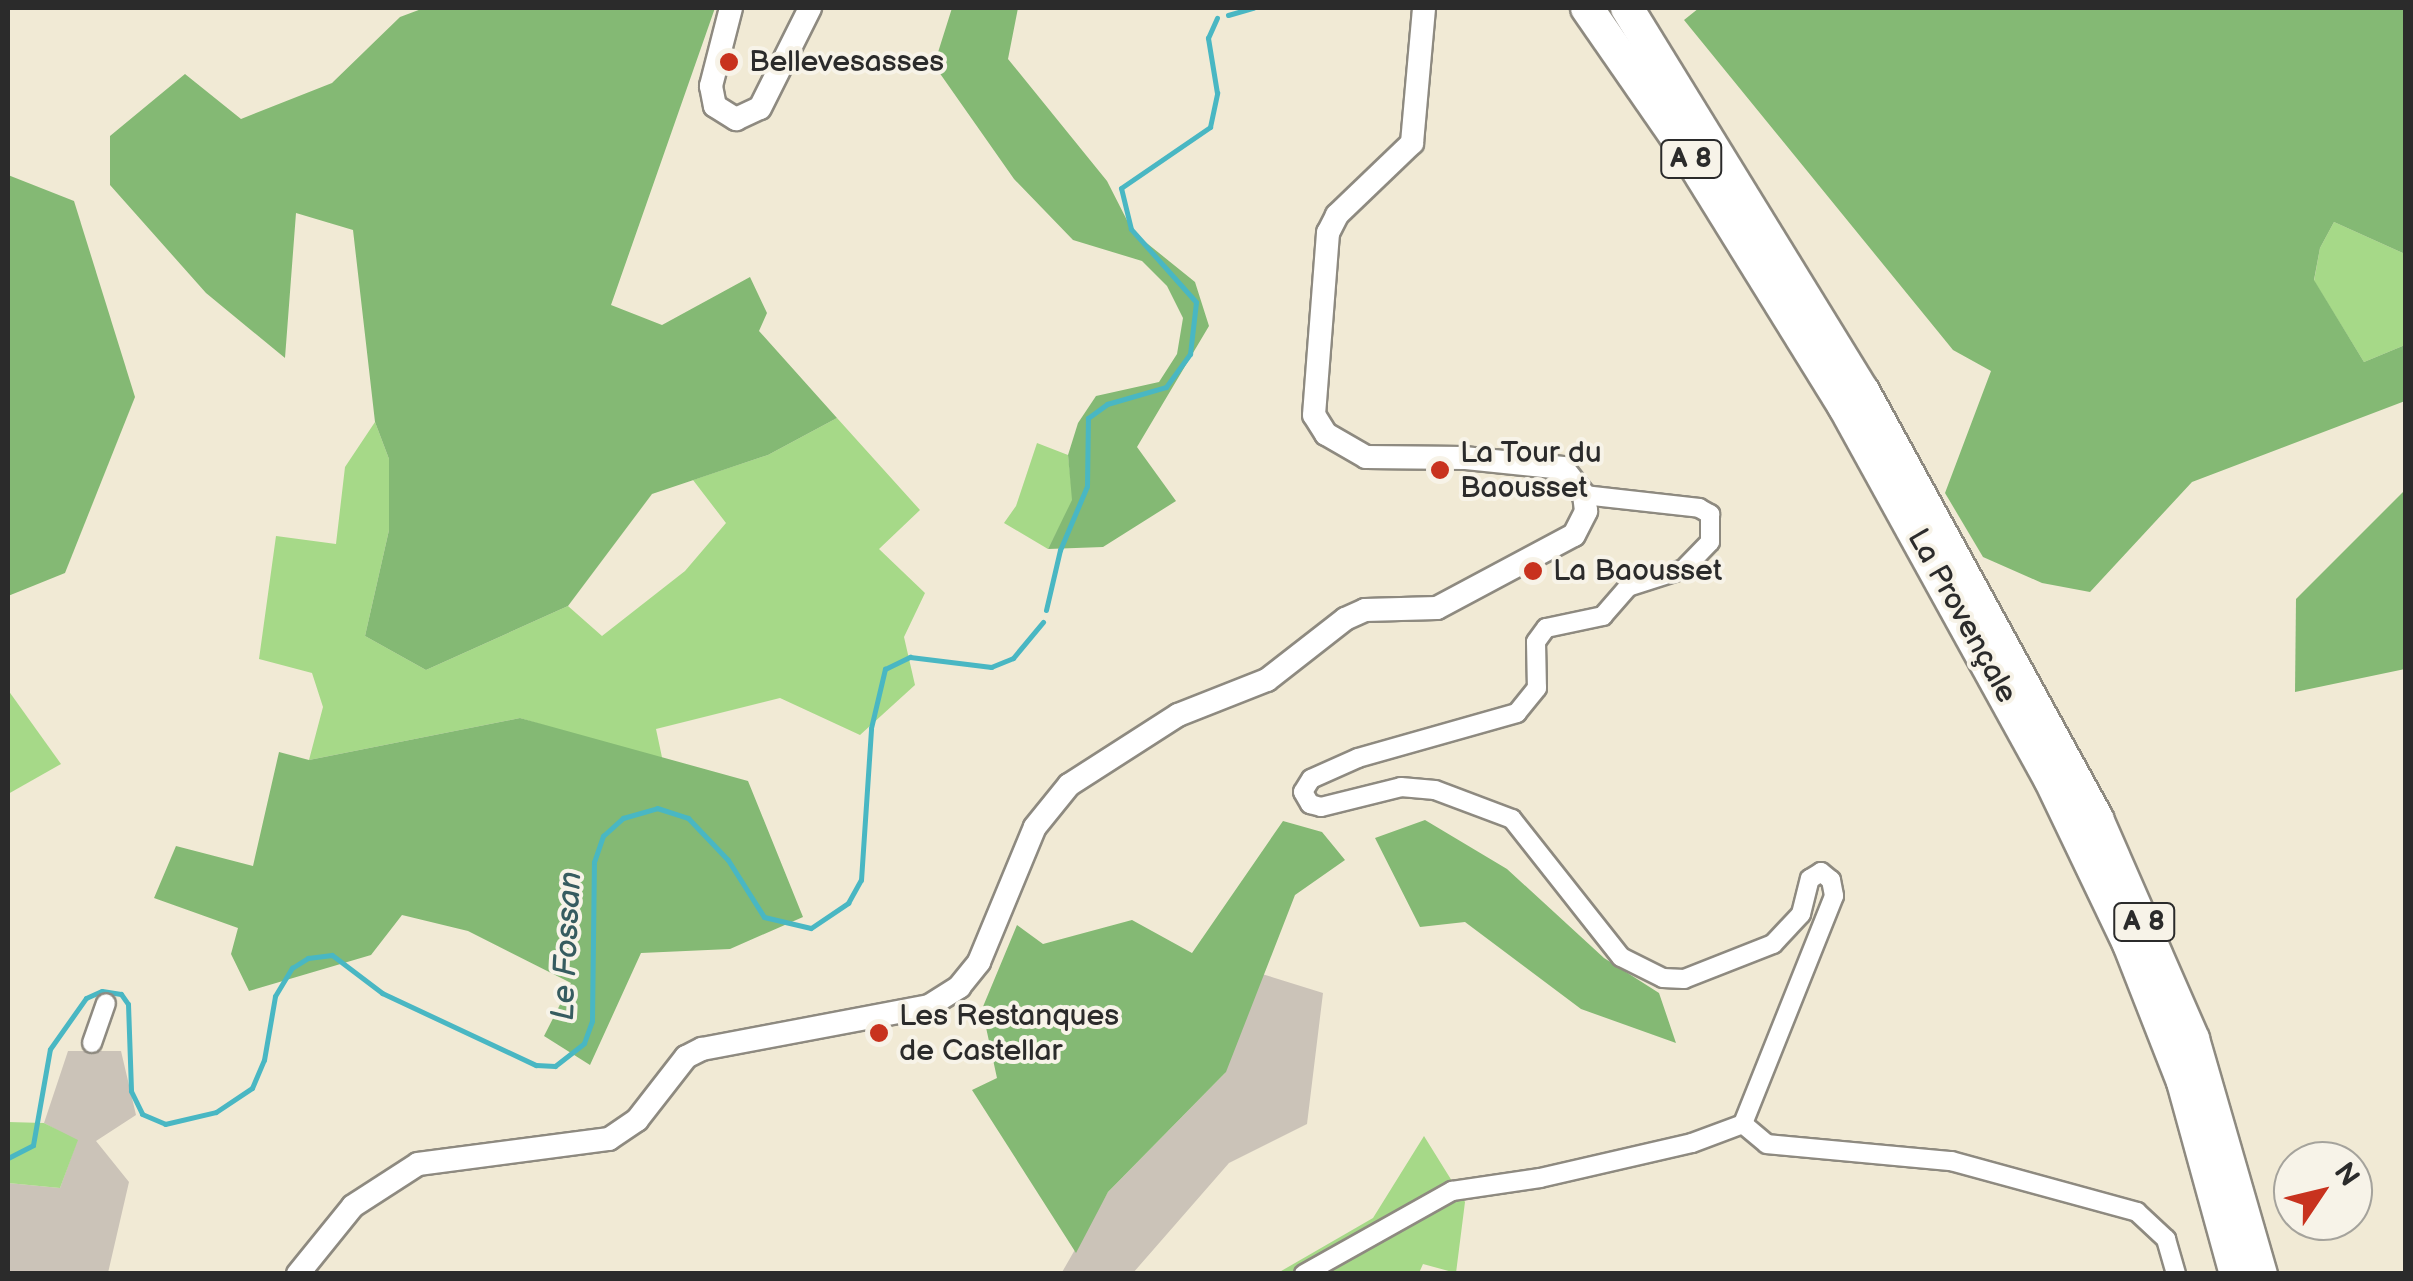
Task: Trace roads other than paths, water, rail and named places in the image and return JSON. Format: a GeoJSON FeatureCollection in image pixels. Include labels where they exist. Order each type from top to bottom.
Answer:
{"type":"FeatureCollection","features":[{"type":"Feature","properties":{"kind":"highway","name":"La Provençale"},"geometry":{"type":"LineString","coordinates":[[1587,8],[1799,307]]}},
{"type":"Feature","properties":{"kind":"highway","name":"La Provençale"},"geometry":{"type":"LineString","coordinates":[[1627,8],[2079,784],[2164,967],[2220,1115],[2260,1274]]}},
{"type":"Feature","properties":{"kind":"highway","name":"La Provençale"},"geometry":{"type":"LineString","coordinates":[[1968,599],[2135,959],[2188,1098],[2236,1274]]}},
{"type":"Feature","properties":{"kind":"street"},"geometry":{"type":"LineString","coordinates":[[730,8],[711,86],[715,106],[736,119],[760,108],[810,8]]}},
{"type":"Feature","properties":{"kind":"street"},"geometry":{"type":"LineString","coordinates":[[298,1274],[353,1206],[418,1164],[609,1139],[636,1120],[686,1057],[702,1049],[929,1006],[959,987],[979,962],[1034,827],[1069,785],[1178,715],[1268,680],[1345,619],[1365,610],[1436,608],[1556,546],[1582,524],[1584,494],[1563,468],[1538,463],[1366,458],[1326,434],[1314,415],[1328,233],[1337,215],[1412,142],[1424,8]]}},
{"type":"Feature","properties":{"kind":"street"},"geometry":{"type":"LineString","coordinates":[[1584,494],[1699,508],[1710,514],[1710,542],[1684,569],[1628,588],[1603,616],[1546,628],[1536,642],[1537,688],[1516,714],[1358,758],[1311,779],[1304,792],[1310,804],[1322,807],[1401,787],[1435,790],[1512,819],[1621,957],[1662,978],[1684,979],[1773,944],[1802,914],[1810,880],[1821,872],[1831,880],[1834,896],[1743,1124]]}},
{"type":"Feature","properties":{"kind":"street"},"geometry":{"type":"LineString","coordinates":[[92,1043],[106,1002]]}},
{"type":"Feature","properties":{"kind":"street"},"geometry":{"type":"LineString","coordinates":[[1304,1274],[1452,1191],[1558,1174],[1743,1124]]}},
{"type":"Feature","properties":{"kind":"street"},"geometry":{"type":"LineString","coordinates":[[1743,1124],[1767,1144],[1951,1161],[2137,1212],[2166,1239],[2176,1274]]}},
{"type":"Feature","properties":{"kind":"waterway","name":"Le Fossan"},"geometry":{"type":"LineString","coordinates":[[1228,15],[1253,8]]}},
{"type":"Feature","properties":{"kind":"waterway","name":"Le Fossan"},"geometry":{"type":"LineString","coordinates":[[1046,610],[1060,550],[1087,486],[1088,418],[1107,404],[1166,387],[1190,354],[1196,302],[1131,229],[1121,188],[1210,127],[1217,93],[1208,38],[1217,18]]}},
{"type":"Feature","properties":{"kind":"waterway","name":"Le Fossan"},"geometry":{"type":"LineString","coordinates":[[8,1158],[33,1145],[50,1049],[86,998],[102,991],[121,994],[128,1004],[131,1091],[142,1114],[165,1124],[216,1112],[252,1088],[264,1060],[275,996],[292,968],[308,958],[332,955],[382,993],[536,1065],[555,1066],[584,1043],[592,1021],[594,862],[603,836],[623,818],[657,808],[688,818],[728,860],[764,917],[811,928],[848,903],[861,880],[871,728],[885,669],[910,657],[991,667],[1013,658],[1043,622]]}},
{"type":"Feature","properties":{"kind":"place","name":"Bellevesasses"},"geometry":{"type":"Point","coordinates":[729,62]}},
{"type":"Feature","properties":{"kind":"place","name":"La Tour du Baousset"},"geometry":{"type":"Point","coordinates":[1440,470]}},
{"type":"Feature","properties":{"kind":"place","name":"La Baousset"},"geometry":{"type":"Point","coordinates":[1533,571]}},
{"type":"Feature","properties":{"kind":"place","name":"Les Restanques de Castellar"},"geometry":{"type":"Point","coordinates":[879,1033]}}]}
